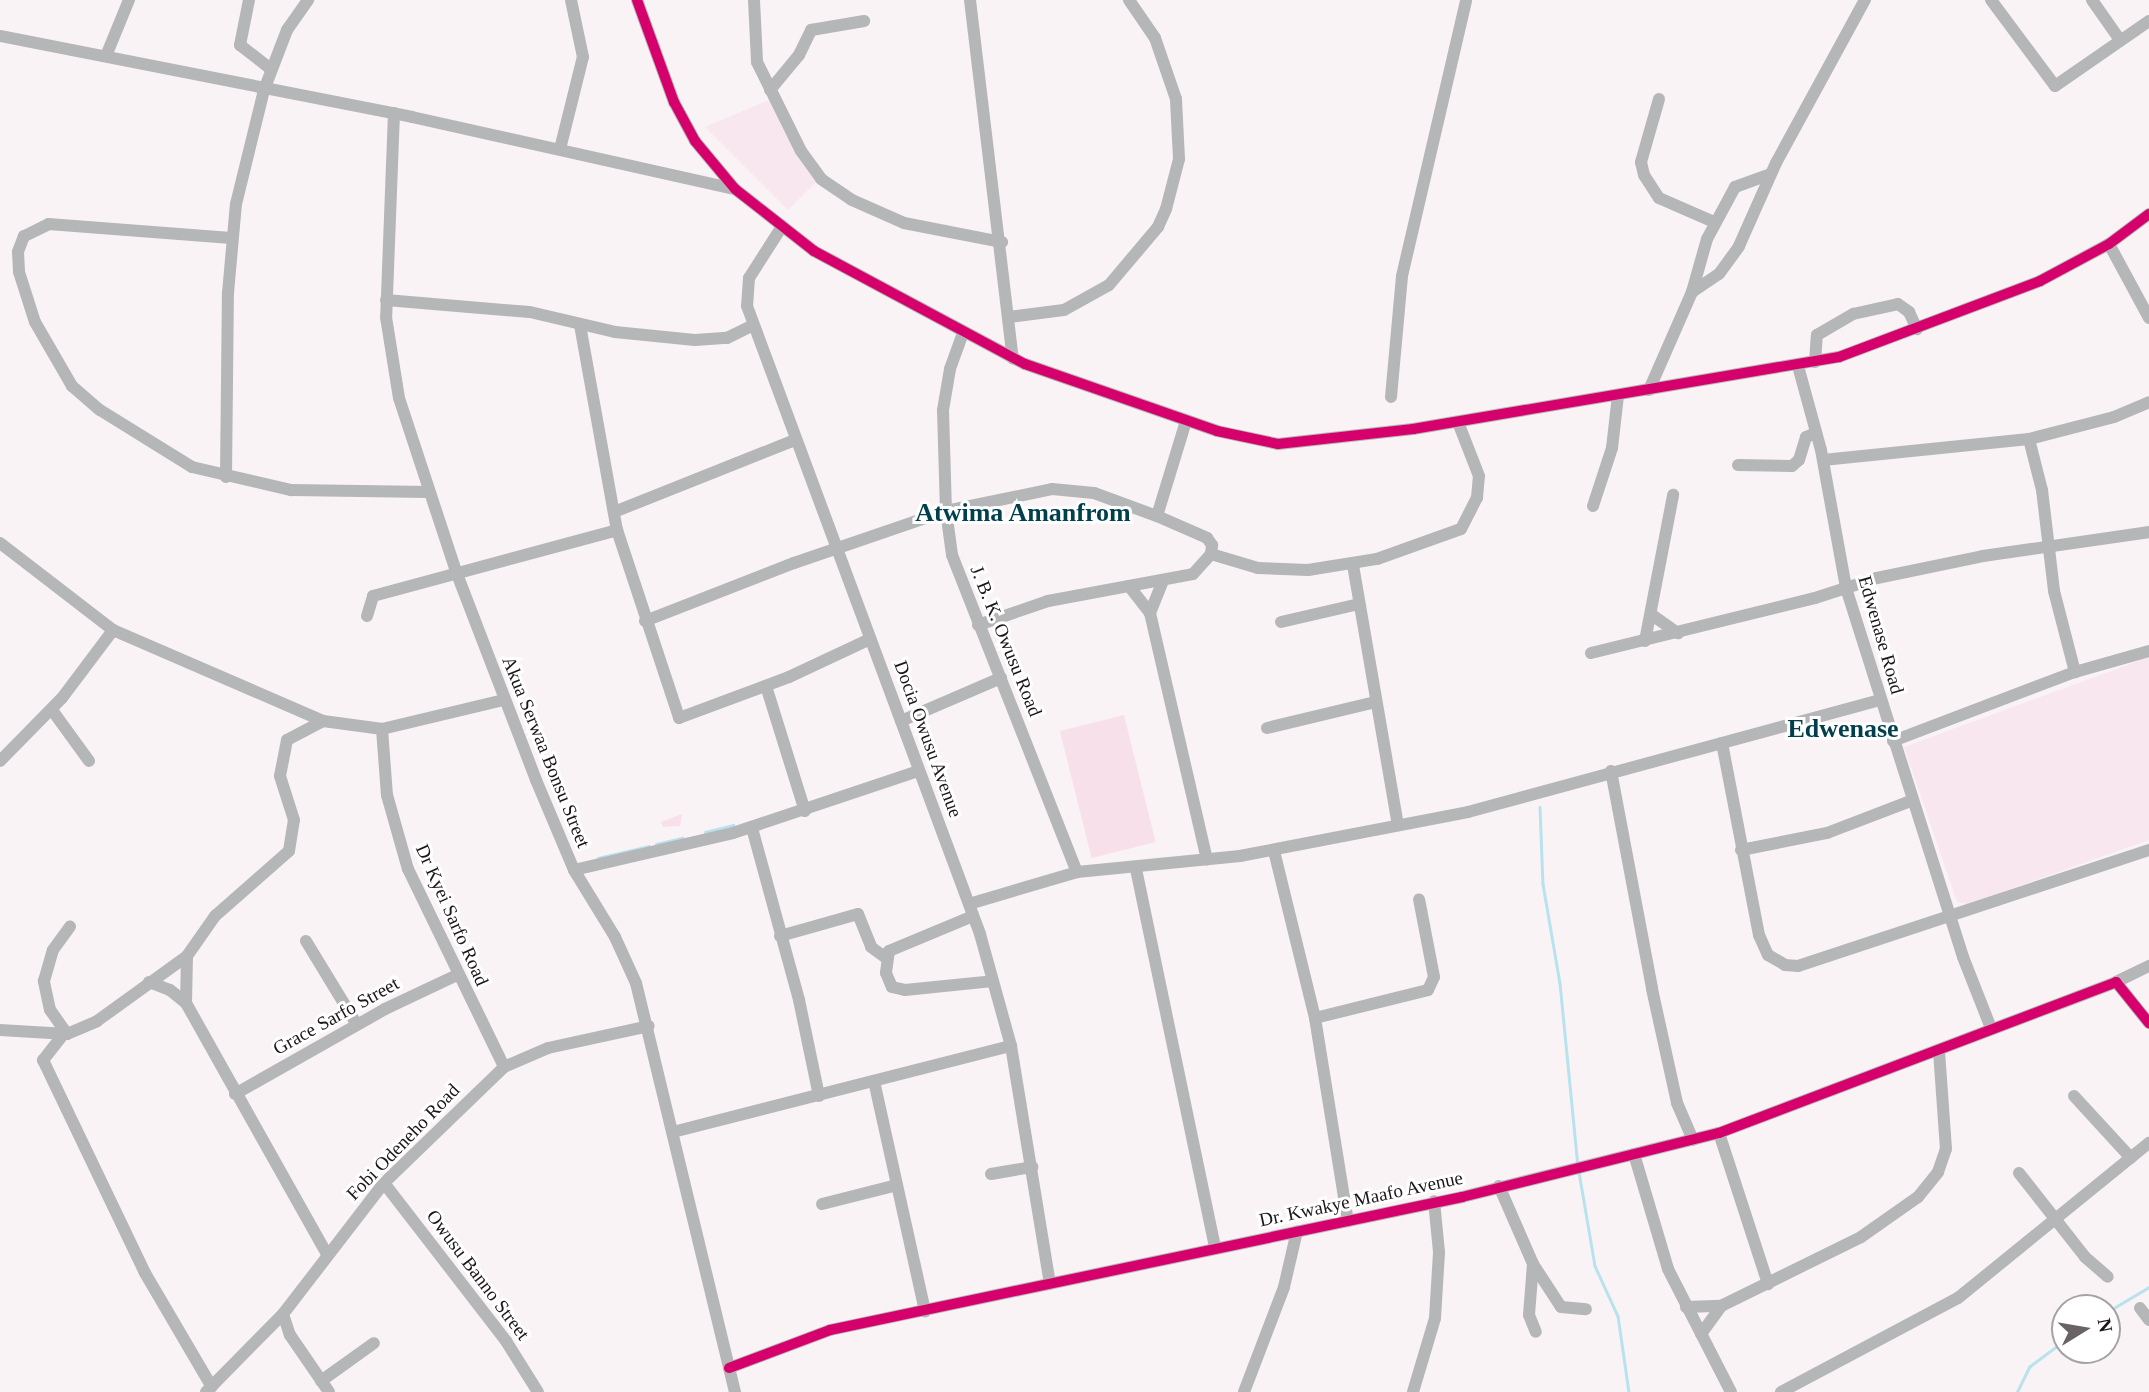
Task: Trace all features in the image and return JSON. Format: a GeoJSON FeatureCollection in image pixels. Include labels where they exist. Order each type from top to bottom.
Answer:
{"type":"FeatureCollection","features":[{"type":"Feature","properties":{"kind":"street"},"geometry":{"type":"LineString","coordinates":[[106,56],[129,0]]}},
{"type":"Feature","properties":{"kind":"street"},"geometry":{"type":"LineString","coordinates":[[248,0],[240,45],[271,69]]}},
{"type":"Feature","properties":{"kind":"street"},"geometry":{"type":"LineString","coordinates":[[226,477],[231,238],[264,90],[287,30],[308,0]]}},
{"type":"Feature","properties":{"kind":"street"},"geometry":{"type":"LineString","coordinates":[[560,149],[583,57],[571,0]]}},
{"type":"Feature","properties":{"kind":"street"},"geometry":{"type":"LineString","coordinates":[[637,0],[688,131],[735,189],[781,228],[886,294],[1013,358],[1186,421],[1288,444],[1458,422],[1815,362],[2007,296],[2109,244],[2149,214]]}},
{"type":"Feature","properties":{"kind":"street"},"geometry":{"type":"LineString","coordinates":[[754,0],[754,46],[770,90],[807,161],[841,193],[921,228],[1002,242]]}},
{"type":"Feature","properties":{"kind":"street"},"geometry":{"type":"LineString","coordinates":[[970,0],[1002,242],[1013,358]]}},
{"type":"Feature","properties":{"kind":"street"},"geometry":{"type":"LineString","coordinates":[[1010,317],[1064,310],[1109,285],[1158,227],[1166,209],[1179,159],[1176,99],[1155,38],[1129,0]]}},
{"type":"Feature","properties":{"kind":"street"},"geometry":{"type":"LineString","coordinates":[[1391,397],[1402,276],[1466,0]]}},
{"type":"Feature","properties":{"kind":"street"},"geometry":{"type":"LineString","coordinates":[[1692,292],[1724,269],[1756,213],[1770,174],[1865,0]]}},
{"type":"Feature","properties":{"kind":"street"},"geometry":{"type":"LineString","coordinates":[[1991,0],[2052,85],[2059,85],[2149,21]]}},
{"type":"Feature","properties":{"kind":"street"},"geometry":{"type":"LineString","coordinates":[[2092,0],[2120,40]]}},
{"type":"Feature","properties":{"kind":"street"},"geometry":{"type":"LineString","coordinates":[[770,90],[799,55],[811,30],[864,21]]}},
{"type":"Feature","properties":{"kind":"street"},"geometry":{"type":"LineString","coordinates":[[0,36],[264,90],[394,113],[735,189]]}},
{"type":"Feature","properties":{"kind":"street"},"geometry":{"type":"LineString","coordinates":[[1659,99],[1641,162],[1644,176],[1659,198],[1714,222]]}},
{"type":"Feature","properties":{"kind":"street","name":"Akua Serwaa Bonsu Street"},"geometry":{"type":"LineString","coordinates":[[394,113],[386,300],[393,373],[428,492],[504,701],[574,870],[615,937],[636,983],[649,1026],[735,1392]]}},
{"type":"Feature","properties":{"kind":"street"},"geometry":{"type":"LineString","coordinates":[[1649,390],[1692,292],[1714,222],[1738,184],[1770,174]]}},
{"type":"Feature","properties":{"kind":"street"},"geometry":{"type":"LineString","coordinates":[[231,238],[49,224],[24,236],[18,252],[19,272],[34,322],[72,386],[149,444],[192,467],[226,477],[333,494],[428,492]]}},
{"type":"Feature","properties":{"kind":"street","name":"Docia Owusu Avenue"},"geometry":{"type":"LineString","coordinates":[[781,228],[747,285],[752,326],[971,910],[1011,1046],[1050,1283]]}},
{"type":"Feature","properties":{"kind":"street"},"geometry":{"type":"LineString","coordinates":[[2109,244],[2149,318]]}},
{"type":"Feature","properties":{"kind":"street"},"geometry":{"type":"LineString","coordinates":[[386,300],[530,312],[580,325],[711,341],[752,326]]}},
{"type":"Feature","properties":{"kind":"street"},"geometry":{"type":"LineString","coordinates":[[1815,362],[1815,341],[1821,330],[1866,310],[1903,305],[1917,329]]}},
{"type":"Feature","properties":{"kind":"street"},"geometry":{"type":"LineString","coordinates":[[580,325],[617,530],[679,718],[766,686],[870,639]]}},
{"type":"Feature","properties":{"kind":"street","name":"J. B. K. Owusu Road"},"geometry":{"type":"LineString","coordinates":[[964,333],[950,369],[943,410],[946,511],[960,584],[1001,678],[1077,872]]}},
{"type":"Feature","properties":{"kind":"street","name":"Edwenase Road"},"geometry":{"type":"LineString","coordinates":[[1798,366],[1823,460],[1846,588],[1879,700],[1990,1028]]}},
{"type":"Feature","properties":{"kind":"street"},"geometry":{"type":"LineString","coordinates":[[1593,506],[1614,437],[1618,395]]}},
{"type":"Feature","properties":{"kind":"street"},"geometry":{"type":"LineString","coordinates":[[1823,460],[2029,439],[2114,417],[2149,402]]}},
{"type":"Feature","properties":{"kind":"street"},"geometry":{"type":"LineString","coordinates":[[1157,516],[1186,421]]}},
{"type":"Feature","properties":{"kind":"street"},"geometry":{"type":"LineString","coordinates":[[1211,554],[1258,568],[1288,570],[1353,565],[1427,545],[1461,529],[1477,498],[1479,476],[1458,422]]}},
{"type":"Feature","properties":{"kind":"street"},"geometry":{"type":"LineString","coordinates":[[1738,465],[1792,466],[1799,460],[1806,437],[1816,433]]}},
{"type":"Feature","properties":{"kind":"street"},"geometry":{"type":"LineString","coordinates":[[2029,439],[2051,546],[2054,591],[2075,672]]}},
{"type":"Feature","properties":{"kind":"street"},"geometry":{"type":"LineString","coordinates":[[614,512],[795,440]]}},
{"type":"Feature","properties":{"kind":"street"},"geometry":{"type":"LineString","coordinates":[[645,621],[835,548],[946,511],[1026,492],[1065,488],[1094,494],[1157,516],[1207,538],[1212,545],[1211,554],[1195,574],[1048,601],[978,625]]}},
{"type":"Feature","properties":{"kind":"street"},"geometry":{"type":"LineString","coordinates":[[1645,641],[1673,495]]}},
{"type":"Feature","properties":{"kind":"street"},"geometry":{"type":"LineString","coordinates":[[367,616],[373,596],[617,530]]}},
{"type":"Feature","properties":{"kind":"street"},"geometry":{"type":"LineString","coordinates":[[1591,653],[1678,633],[1877,578],[2051,546],[2149,532]]}},
{"type":"Feature","properties":{"kind":"street"},"geometry":{"type":"LineString","coordinates":[[0,543],[113,630],[323,721],[382,729],[504,701]]}},
{"type":"Feature","properties":{"kind":"street"},"geometry":{"type":"LineString","coordinates":[[1353,565],[1398,825]]}},
{"type":"Feature","properties":{"kind":"street"},"geometry":{"type":"LineString","coordinates":[[1150,613],[1163,580]]}},
{"type":"Feature","properties":{"kind":"street"},"geometry":{"type":"LineString","coordinates":[[1129,586],[1150,613],[1208,860]]}},
{"type":"Feature","properties":{"kind":"street"},"geometry":{"type":"LineString","coordinates":[[1281,622],[1359,604]]}},
{"type":"Feature","properties":{"kind":"street"},"geometry":{"type":"LineString","coordinates":[[1652,615],[1678,633]]}},
{"type":"Feature","properties":{"kind":"street"},"geometry":{"type":"LineString","coordinates":[[0,761],[52,710],[113,630]]}},
{"type":"Feature","properties":{"kind":"street"},"geometry":{"type":"LineString","coordinates":[[1893,741],[2075,672],[2149,651]]}},
{"type":"Feature","properties":{"kind":"street"},"geometry":{"type":"LineString","coordinates":[[901,721],[1001,678]]}},
{"type":"Feature","properties":{"kind":"street"},"geometry":{"type":"LineString","coordinates":[[766,686],[805,811]]}},
{"type":"Feature","properties":{"kind":"street"},"geometry":{"type":"LineString","coordinates":[[885,957],[894,949],[971,910],[1077,872],[1136,869],[1274,851],[1398,825],[1513,800],[1611,771],[1879,700]]}},
{"type":"Feature","properties":{"kind":"street"},"geometry":{"type":"LineString","coordinates":[[1267,728],[1375,702]]}},
{"type":"Feature","properties":{"kind":"street"},"geometry":{"type":"LineString","coordinates":[[52,710],[89,761]]}},
{"type":"Feature","properties":{"kind":"street"},"geometry":{"type":"LineString","coordinates":[[209,1389],[145,1273],[43,1059],[65,1035],[97,1021],[187,956],[215,916],[289,851],[294,820],[280,776],[287,740],[323,721]]}},
{"type":"Feature","properties":{"kind":"street","name":"Dr Kyei Sarfo Road"},"geometry":{"type":"LineString","coordinates":[[382,729],[387,795],[400,845],[457,975],[504,1068]]}},
{"type":"Feature","properties":{"kind":"street"},"geometry":{"type":"LineString","coordinates":[[1722,743],[1759,935],[1768,955],[1778,963],[1798,966],[1950,915],[2021,896],[2149,850]]}},
{"type":"Feature","properties":{"kind":"street"},"geometry":{"type":"LineString","coordinates":[[574,870],[752,828],[918,771]]}},
{"type":"Feature","properties":{"kind":"street"},"geometry":{"type":"LineString","coordinates":[[1611,771],[1652,989],[1677,1103],[1693,1140]]}},
{"type":"Feature","properties":{"kind":"street"},"geometry":{"type":"LineString","coordinates":[[1741,850],[1827,833],[1913,800]]}},
{"type":"Feature","properties":{"kind":"street"},"geometry":{"type":"LineString","coordinates":[[752,828],[819,1096]]}},
{"type":"Feature","properties":{"kind":"street"},"geometry":{"type":"LineString","coordinates":[[1274,851],[1315,1018],[1348,1221]]}},
{"type":"Feature","properties":{"kind":"street"},"geometry":{"type":"LineString","coordinates":[[1136,869],[1215,1247]]}},
{"type":"Feature","properties":{"kind":"street"},"geometry":{"type":"LineString","coordinates":[[1315,1018],[1429,990],[1434,976],[1419,900]]}},
{"type":"Feature","properties":{"kind":"street"},"geometry":{"type":"LineString","coordinates":[[780,936],[855,914],[874,951],[885,957]]}},
{"type":"Feature","properties":{"kind":"street"},"geometry":{"type":"LineString","coordinates":[[65,1035],[50,1010],[44,981],[53,950],[70,927]]}},
{"type":"Feature","properties":{"kind":"street"},"geometry":{"type":"LineString","coordinates":[[306,941],[357,1025]]}},
{"type":"Feature","properties":{"kind":"street"},"geometry":{"type":"LineString","coordinates":[[186,1003],[187,956]]}},
{"type":"Feature","properties":{"kind":"street"},"geometry":{"type":"LineString","coordinates":[[885,957],[889,982],[898,989],[993,981]]}},
{"type":"Feature","properties":{"kind":"street","name":"Dr. Kwakye Maafo Avenue"},"geometry":{"type":"LineString","coordinates":[[729,1368],[815,1334],[1434,1202],[1719,1133],[1939,1052],[1990,1028],[2116,982],[2149,966]]}},
{"type":"Feature","properties":{"kind":"street","name":"Grace Sarfo Street"},"geometry":{"type":"LineString","coordinates":[[235,1094],[357,1025],[457,975]]}},
{"type":"Feature","properties":{"kind":"street"},"geometry":{"type":"LineString","coordinates":[[149,982],[170,990],[186,1003],[327,1254]]}},
{"type":"Feature","properties":{"kind":"street"},"geometry":{"type":"LineString","coordinates":[[2116,982],[2149,1023]]}},
{"type":"Feature","properties":{"kind":"street","name":"Fobi Odeneho Road"},"geometry":{"type":"LineString","coordinates":[[209,1389],[283,1314],[384,1184],[504,1068],[548,1048],[649,1026]]}},
{"type":"Feature","properties":{"kind":"street"},"geometry":{"type":"LineString","coordinates":[[0,1030],[65,1035]]}},
{"type":"Feature","properties":{"kind":"street"},"geometry":{"type":"LineString","coordinates":[[673,1132],[1011,1046]]}},
{"type":"Feature","properties":{"kind":"street"},"geometry":{"type":"LineString","coordinates":[[1686,1307],[1721,1306],[1768,1284],[1880,1226],[1932,1182],[1947,1139],[1939,1052]]}},
{"type":"Feature","properties":{"kind":"street"},"geometry":{"type":"LineString","coordinates":[[874,1082],[925,1311]]}},
{"type":"Feature","properties":{"kind":"street"},"geometry":{"type":"LineString","coordinates":[[2074,1096],[2131,1158]]}},
{"type":"Feature","properties":{"kind":"street"},"geometry":{"type":"LineString","coordinates":[[1719,1133],[1768,1284]]}},
{"type":"Feature","properties":{"kind":"street"},"geometry":{"type":"LineString","coordinates":[[1781,1392],[1932,1315],[2055,1221],[2149,1143]]}},
{"type":"Feature","properties":{"kind":"street"},"geometry":{"type":"LineString","coordinates":[[1634,1154],[1665,1260],[1686,1307],[1731,1392]]}},
{"type":"Feature","properties":{"kind":"street"},"geometry":{"type":"LineString","coordinates":[[991,1174],[1032,1167]]}},
{"type":"Feature","properties":{"kind":"street"},"geometry":{"type":"LineString","coordinates":[[2019,1173],[2055,1221],[2108,1277]]}},
{"type":"Feature","properties":{"kind":"street","name":"Owusu Banno Street"},"geometry":{"type":"LineString","coordinates":[[384,1184],[498,1330],[538,1392]]}},
{"type":"Feature","properties":{"kind":"street"},"geometry":{"type":"LineString","coordinates":[[822,1204],[897,1185]]}},
{"type":"Feature","properties":{"kind":"street"},"geometry":{"type":"LineString","coordinates":[[1499,1186],[1533,1264],[1561,1307],[1586,1309]]}},
{"type":"Feature","properties":{"kind":"street"},"geometry":{"type":"LineString","coordinates":[[1413,1392],[1435,1318],[1439,1252],[1434,1202]]}},
{"type":"Feature","properties":{"kind":"street"},"geometry":{"type":"LineString","coordinates":[[1244,1392],[1284,1287],[1297,1231]]}},
{"type":"Feature","properties":{"kind":"street"},"geometry":{"type":"LineString","coordinates":[[1533,1264],[1529,1315],[1536,1332]]}},
{"type":"Feature","properties":{"kind":"street"},"geometry":{"type":"LineString","coordinates":[[1701,1334],[1721,1306]]}},
{"type":"Feature","properties":{"kind":"street"},"geometry":{"type":"LineString","coordinates":[[2140,1308],[2149,1320]]}},
{"type":"Feature","properties":{"kind":"street"},"geometry":{"type":"LineString","coordinates":[[283,1314],[290,1335],[329,1392]]}},
{"type":"Feature","properties":{"kind":"street"},"geometry":{"type":"LineString","coordinates":[[266,1331],[290,1335]]}},
{"type":"Feature","properties":{"kind":"street"},"geometry":{"type":"LineString","coordinates":[[321,1381],[374,1343]]}},
{"type":"Feature","properties":{"kind":"shaded area"},"geometry":{"type":"Polygon","coordinates":[[[769,100],[816,182],[788,210],[705,127],[769,100]]]}},
{"type":"Feature","properties":{"kind":"shaded area"},"geometry":{"type":"Polygon","coordinates":[[[2149,657],[2149,840],[1968,904],[1957,902],[1904,747],[2149,657]]]}},
{"type":"Feature","properties":{"kind":"shaded area"},"geometry":{"type":"Polygon","coordinates":[[[1124,715],[1156,842],[1092,858],[1060,731],[1124,715]]]}},
{"type":"Feature","properties":{"kind":"shaded area"},"geometry":{"type":"Polygon","coordinates":[[[682,814],[680,826],[663,827],[661,822],[682,814]]]}},
{"type":"Feature","properties":{"kind":"waterway"},"geometry":{"type":"LineString","coordinates":[[1540,807],[1543,884],[1560,983],[1578,1165]]}},
{"type":"Feature","properties":{"kind":"waterway"},"geometry":{"type":"LineString","coordinates":[[705,832],[733,825]]}},
{"type":"Feature","properties":{"kind":"waterway"},"geometry":{"type":"LineString","coordinates":[[656,844],[682,838]]}},
{"type":"Feature","properties":{"kind":"waterway"},"geometry":{"type":"LineString","coordinates":[[598,858],[649,846]]}},
{"type":"Feature","properties":{"kind":"waterway"},"geometry":{"type":"LineString","coordinates":[[1579,1172],[1595,1266],[1618,1316],[1629,1392]]}},
{"type":"Feature","properties":{"kind":"waterway"},"geometry":{"type":"LineString","coordinates":[[2121,1304],[2149,1287]]}},
{"type":"Feature","properties":{"kind":"waterway"},"geometry":{"type":"LineString","coordinates":[[2017,1392],[2029,1367],[2051,1350]]}},
{"type":"Feature","properties":{"kind":"cycle path"},"geometry":{"type":"LineString","coordinates":[[637,0],[674,102],[695,141],[735,189],[814,251],[1025,364],[1217,431],[1278,444],[1413,429],[1839,357],[2040,281],[2109,244],[2149,214]]}},
{"type":"Feature","properties":{"kind":"cycle path"},"geometry":{"type":"LineString","coordinates":[[729,1368],[830,1330],[1462,1197],[1719,1133],[2116,982],[2149,1023]]}},
{"type":"Feature","properties":{"kind":"district","name":"Atwima Amanfrom"},"geometry":{"type":"Point","coordinates":[1023,513]}},
{"type":"Feature","properties":{"kind":"district","name":"Edwenase"},"geometry":{"type":"Point","coordinates":[1843,729]}}]}
